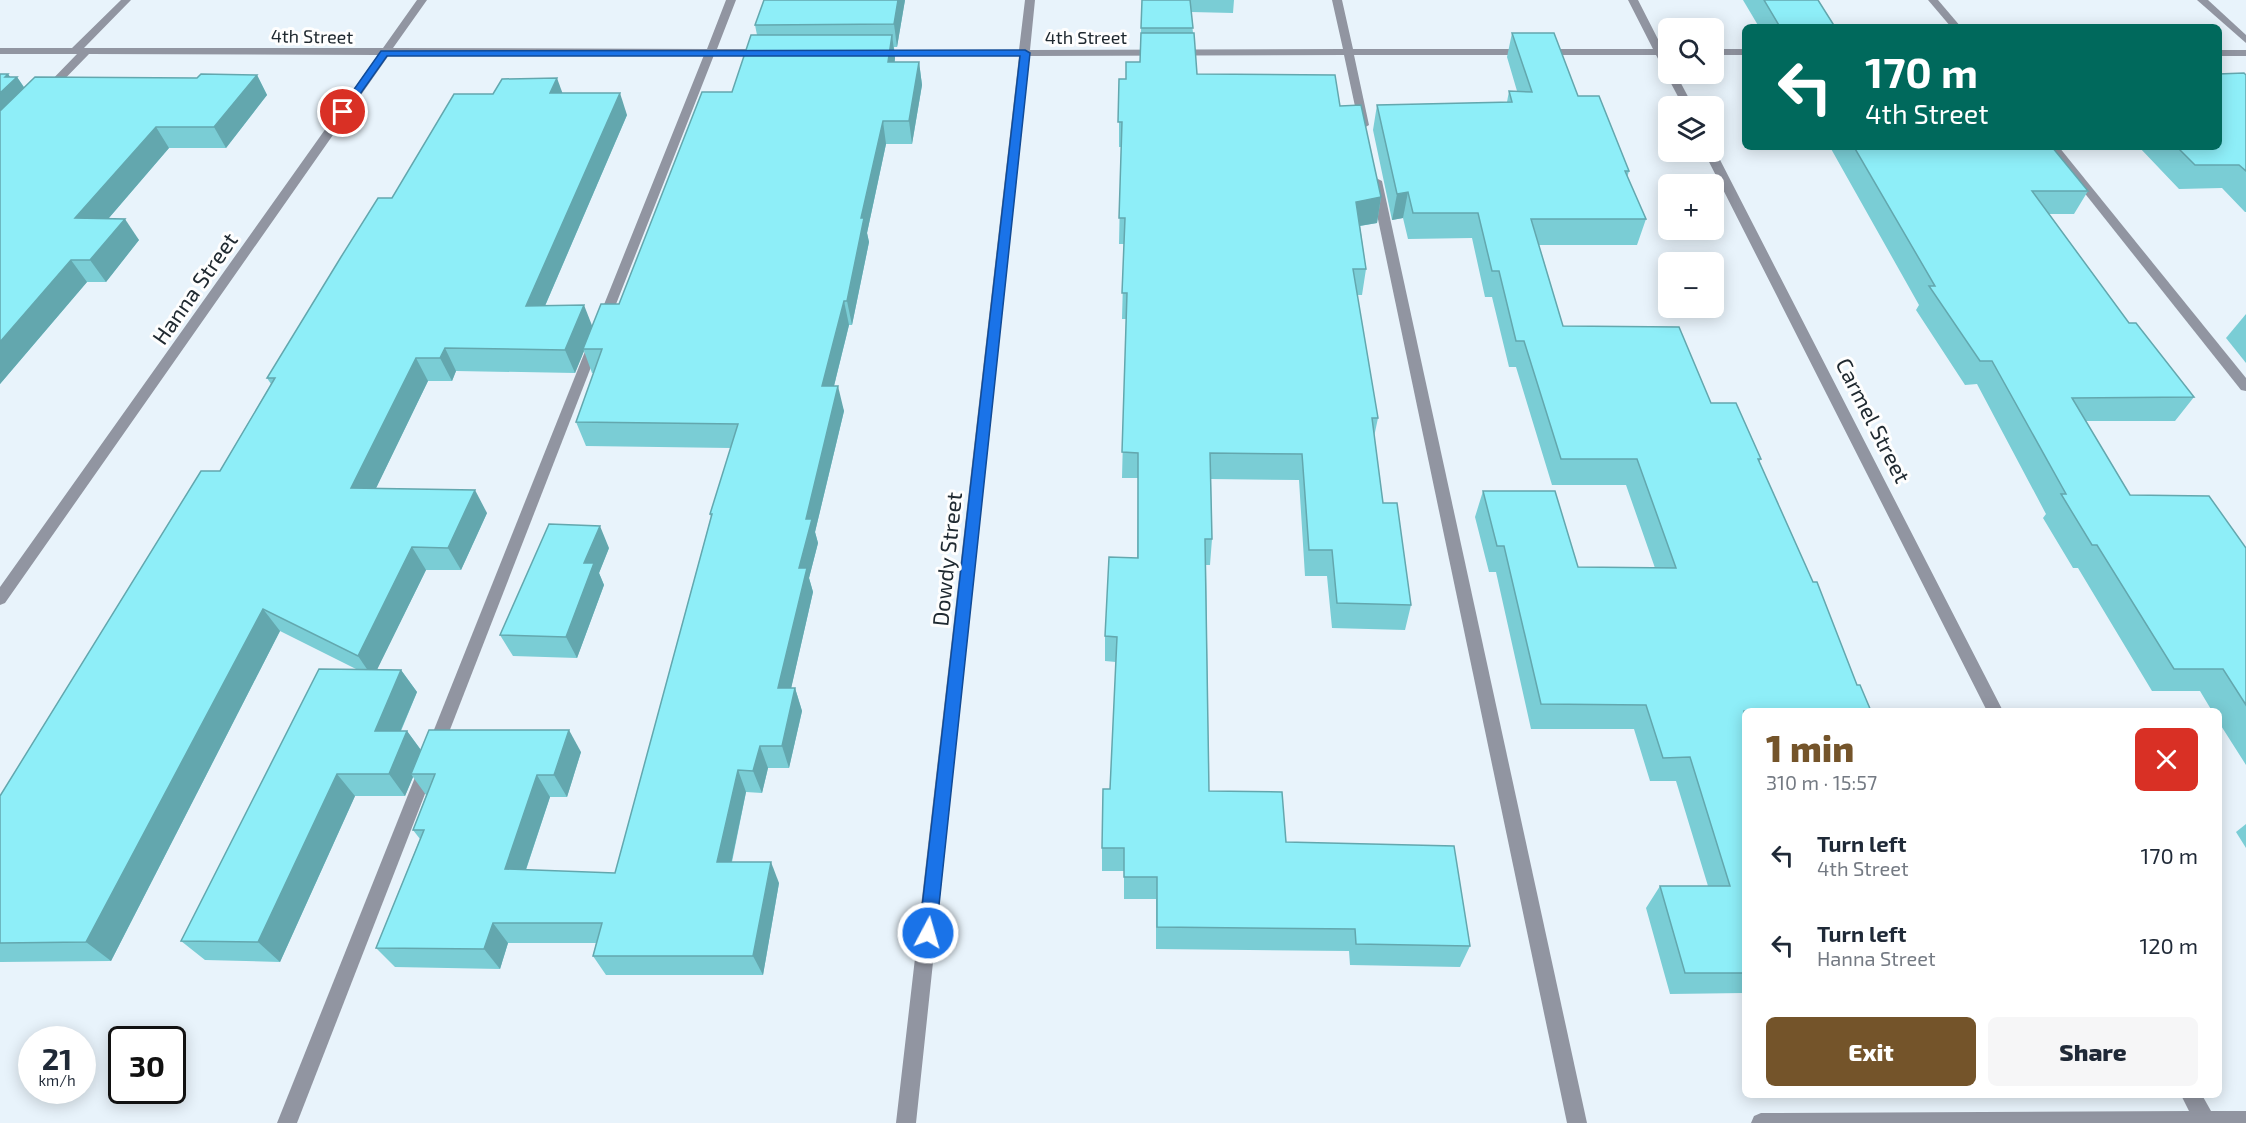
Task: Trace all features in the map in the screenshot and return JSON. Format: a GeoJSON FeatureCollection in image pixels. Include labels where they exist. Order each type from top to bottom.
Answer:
{"type":"FeatureCollection","features":[{"type":"Feature","properties":{"kind":"street"},"geometry":{"type":"LineString","coordinates":[[40,98],[126,0]]}},
{"type":"Feature","properties":{"kind":"street","name":"Hanna Street"},"geometry":{"type":"LineString","coordinates":[[0,599],[422,0]]}},
{"type":"Feature","properties":{"kind":"street"},"geometry":{"type":"LineString","coordinates":[[287,1123],[731,0]]}},
{"type":"Feature","properties":{"kind":"street","name":"Dowdy Street"},"geometry":{"type":"LineString","coordinates":[[906,1123],[1030,0]]}},
{"type":"Feature","properties":{"kind":"street"},"geometry":{"type":"LineString","coordinates":[[1337,0],[1369,145]]}},
{"type":"Feature","properties":{"kind":"street"},"geometry":{"type":"LineString","coordinates":[[1633,0],[1658,42]]}},
{"type":"Feature","properties":{"kind":"street"},"geometry":{"type":"LineString","coordinates":[[1933,0],[1953,24]]}},
{"type":"Feature","properties":{"kind":"street"},"geometry":{"type":"LineString","coordinates":[[2202,0],[2246,40]]}},
{"type":"Feature","properties":{"kind":"street","name":"4th Street"},"geometry":{"type":"LineString","coordinates":[[0,51],[780,52]]}},
{"type":"Feature","properties":{"kind":"street","name":"4th Street"},"geometry":{"type":"LineString","coordinates":[[861,53],[1658,52]]}},
{"type":"Feature","properties":{"kind":"street"},"geometry":{"type":"LineString","coordinates":[[1724,52],[1742,52]]}},
{"type":"Feature","properties":{"kind":"street"},"geometry":{"type":"LineString","coordinates":[[2222,53],[2246,53]]}},
{"type":"Feature","properties":{"kind":"street"},"geometry":{"type":"LineString","coordinates":[[2055,150],[2246,387]]}},
{"type":"Feature","properties":{"kind":"street","name":"Carmel Street"},"geometry":{"type":"LineString","coordinates":[[1715,162],[1993,708]]}},
{"type":"Feature","properties":{"kind":"street"},"geometry":{"type":"LineString","coordinates":[[1374,169],[1577,1123]]}},
{"type":"Feature","properties":{"kind":"street"},"geometry":{"type":"LineString","coordinates":[[2193,1098],[2205,1122]]}},
{"type":"Feature","properties":{"kind":"street"},"geometry":{"type":"LineString","coordinates":[[1761,1123],[2246,1121]]}},
{"type":"Feature","properties":{"kind":"building"},"geometry":{"type":"Polygon","coordinates":[[[764,0],[898,0],[894,24],[755,25],[764,0]]]}},
{"type":"Feature","properties":{"kind":"building"},"geometry":{"type":"Polygon","coordinates":[[[1142,0],[1190,0],[1193,28],[1141,28],[1142,0]]]}},
{"type":"Feature","properties":{"kind":"building"},"geometry":{"type":"Polygon","coordinates":[[[1764,0],[1818,0],[1833,24],[1778,24],[1764,0]]]}},
{"type":"Feature","properties":{"kind":"building"},"geometry":{"type":"Polygon","coordinates":[[[1141,33],[1194,33],[1197,74],[1335,75],[1340,106],[1361,105],[1381,197],[1356,202],[1366,269],[1353,269],[1378,418],[1372,418],[1383,503],[1397,503],[1411,605],[1337,603],[1332,550],[1309,550],[1302,454],[1210,453],[1212,539],[1205,539],[1209,791],[1282,792],[1286,842],[1454,846],[1470,946],[1356,944],[1355,929],[1157,927],[1157,877],[1124,877],[1124,848],[1102,848],[1103,789],[1110,789],[1117,637],[1105,636],[1109,557],[1138,558],[1138,453],[1122,452],[1127,293],[1122,293],[1125,218],[1119,218],[1122,122],[1118,122],[1119,79],[1126,79],[1126,62],[1140,62],[1141,33]]]}},
{"type":"Feature","properties":{"kind":"building"},"geometry":{"type":"Polygon","coordinates":[[[1512,33],[1554,33],[1578,96],[1599,96],[1629,171],[1625,171],[1646,219],[1531,219],[1563,326],[1679,327],[1711,403],[1736,403],[1761,459],[1758,459],[1813,582],[1817,582],[1857,685],[1860,685],[1870,708],[1742,708],[1742,973],[1685,973],[1660,886],[1730,886],[1690,757],[1663,758],[1646,705],[1541,704],[1504,546],[1497,546],[1483,491],[1555,491],[1578,567],[1676,568],[1637,459],[1561,459],[1524,341],[1516,341],[1499,271],[1492,271],[1478,213],[1413,213],[1408,192],[1397,194],[1377,105],[1512,102],[1509,91],[1532,92],[1512,33]]]}},
{"type":"Feature","properties":{"kind":"building"},"geometry":{"type":"Polygon","coordinates":[[[751,35],[892,35],[888,62],[919,62],[909,121],[883,121],[861,218],[864,218],[847,301],[844,301],[822,386],[838,386],[806,519],[812,519],[799,568],[807,568],[778,688],[795,688],[782,746],[760,746],[753,771],[738,770],[717,862],[771,862],[753,956],[593,956],[602,923],[493,923],[484,949],[376,948],[424,830],[413,830],[435,774],[411,774],[429,730],[569,730],[554,775],[537,775],[505,869],[615,873],[712,514],[710,514],[738,424],[576,422],[602,349],[583,349],[601,304],[619,304],[702,92],[732,92],[751,35]]]}},
{"type":"Feature","properties":{"kind":"building"},"geometry":{"type":"Polygon","coordinates":[[[2244,73],[2246,75],[2246,171],[2239,165],[2195,165],[2180,150],[2222,150],[2222,74],[2244,73]]]}},
{"type":"Feature","properties":{"kind":"building"},"geometry":{"type":"Polygon","coordinates":[[[0,74],[8,74],[5,77],[17,77],[0,93],[0,74]]]}},
{"type":"Feature","properties":{"kind":"building"},"geometry":{"type":"Polygon","coordinates":[[[201,74],[257,75],[214,127],[156,127],[75,218],[125,219],[90,260],[71,260],[0,342],[0,111],[35,77],[197,78],[201,74]]]}},
{"type":"Feature","properties":{"kind":"building"},"geometry":{"type":"Polygon","coordinates":[[[557,78],[550,93],[620,93],[526,306],[584,305],[565,350],[445,348],[440,358],[416,358],[351,488],[475,490],[448,548],[412,547],[358,656],[263,609],[86,942],[0,943],[0,796],[201,471],[220,471],[275,378],[267,378],[341,257],[378,198],[392,198],[454,94],[493,94],[502,79],[557,78]]]}},
{"type":"Feature","properties":{"kind":"building"},"geometry":{"type":"Polygon","coordinates":[[[1856,150],[2054,150],[2088,191],[2032,191],[2129,323],[2136,323],[2194,397],[2072,398],[2130,495],[2209,496],[2246,548],[2246,705],[2223,669],[2174,669],[2097,545],[2092,545],[2061,494],[2066,494],[1992,361],[1980,361],[1929,286],[1935,286],[1856,150]]]}},
{"type":"Feature","properties":{"kind":"building"},"geometry":{"type":"Polygon","coordinates":[[[549,524],[600,526],[584,563],[594,563],[566,637],[500,635],[549,524]]]}},
{"type":"Feature","properties":{"kind":"building"},"geometry":{"type":"Polygon","coordinates":[[[319,669],[401,670],[375,731],[407,731],[389,774],[337,774],[258,942],[181,941],[319,669]]]}},
{"type":"Feature","properties":{"kind":"route"},"geometry":{"type":"LineString","coordinates":[[343,112],[384,53],[1025,53],[928,933]]}}]}
